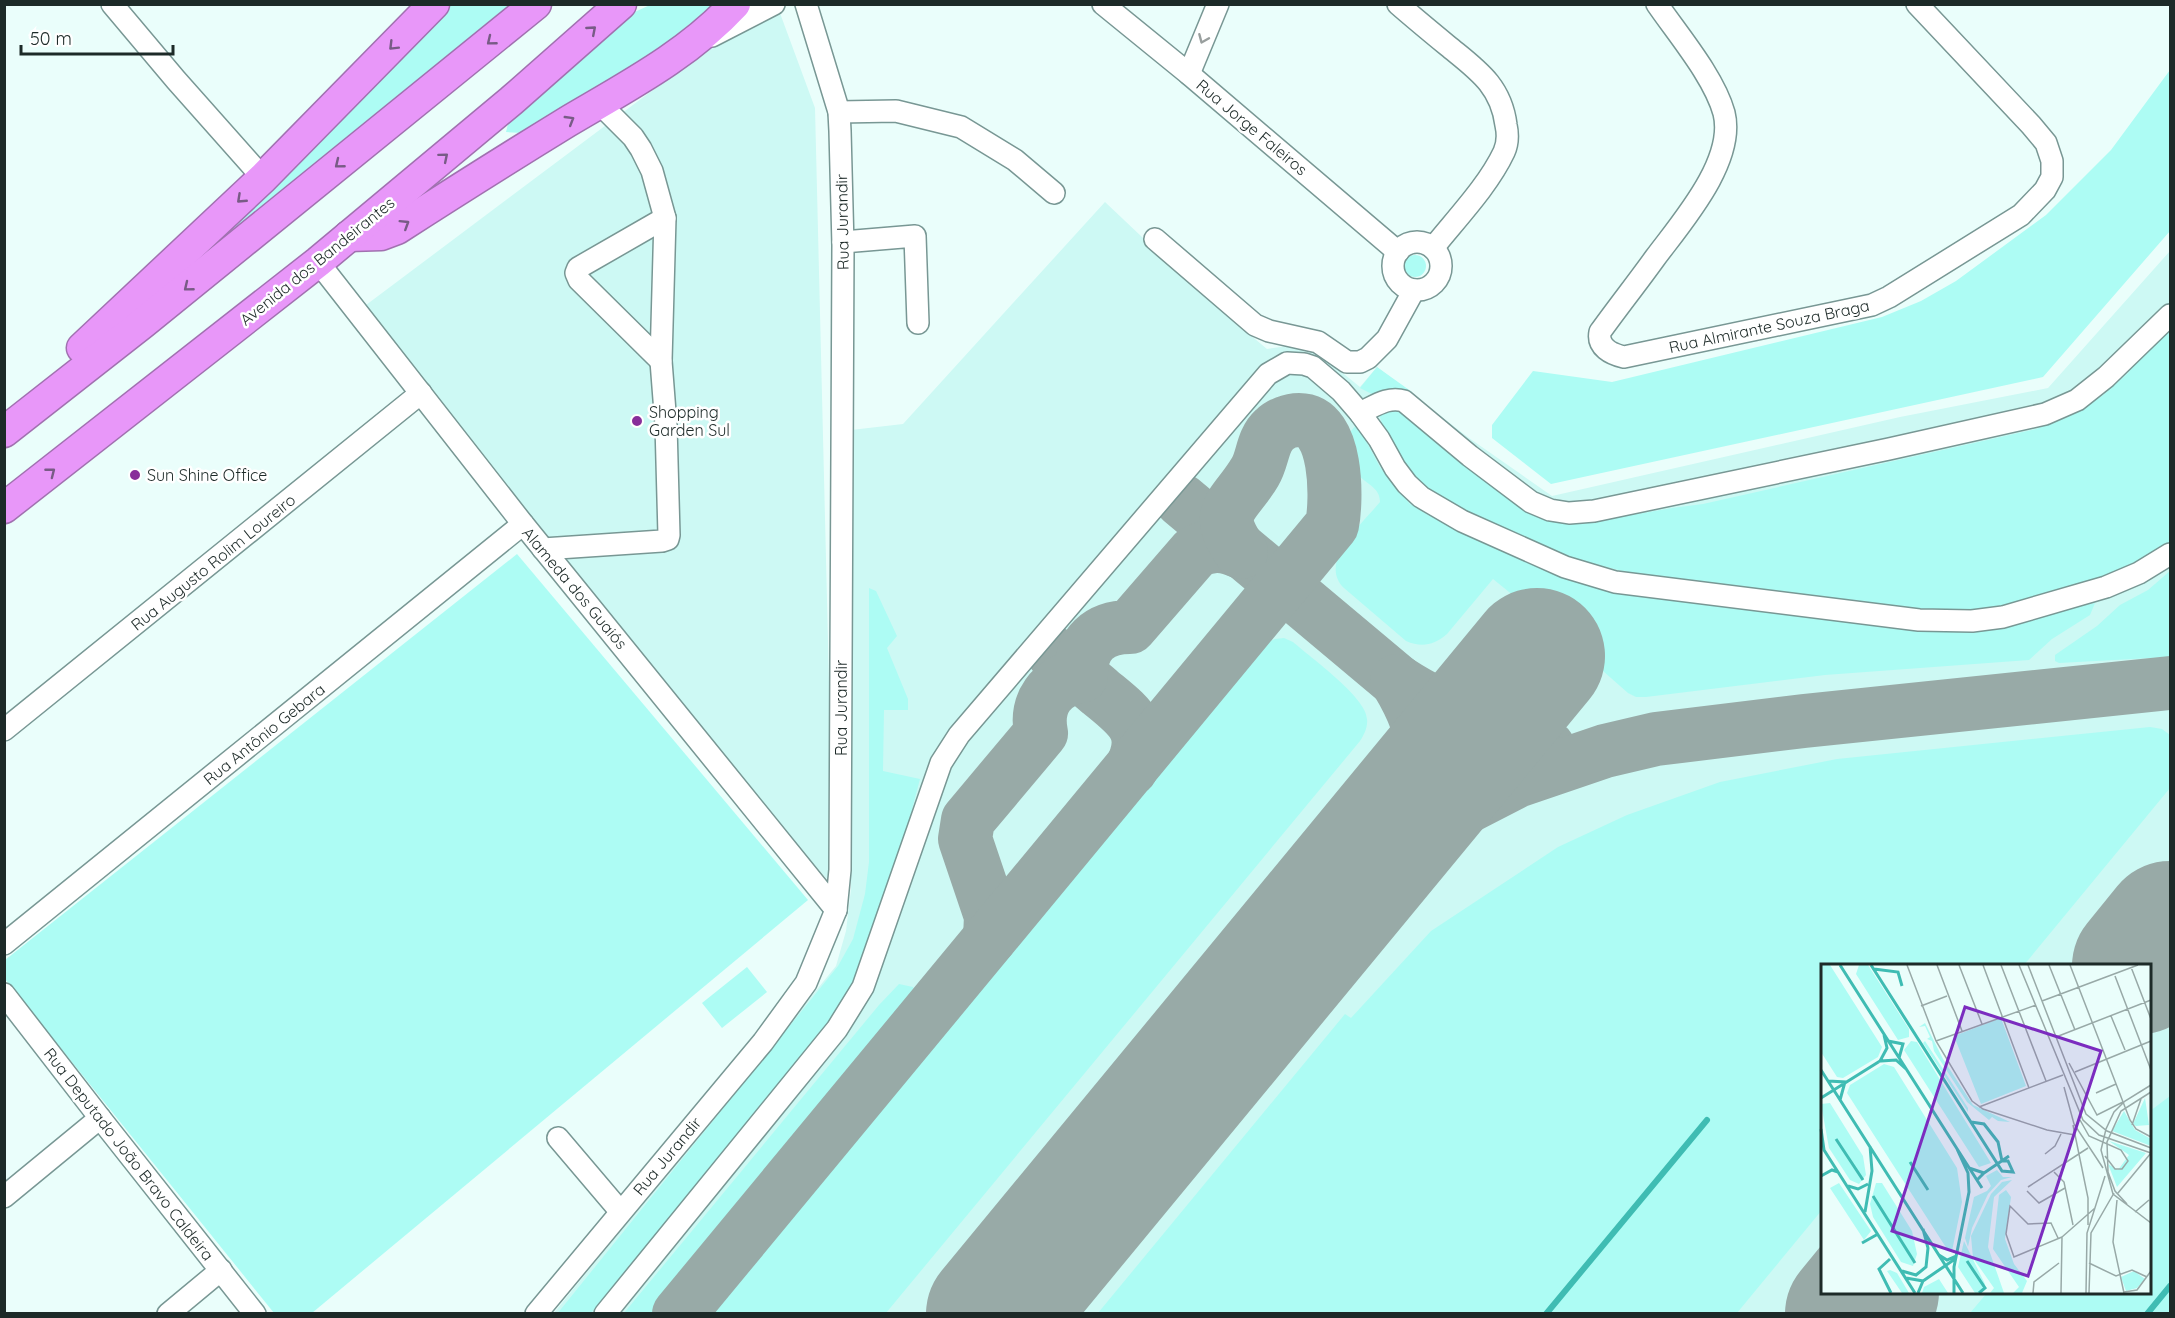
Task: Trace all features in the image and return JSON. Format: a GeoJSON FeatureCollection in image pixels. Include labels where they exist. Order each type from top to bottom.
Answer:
{"type":"FeatureCollection","features":[{"type":"Feature","properties":{"kind":"highway"},"geometry":{"type":"LineString","coordinates":[[31,410],[49,383],[65,365],[263,178],[434,4]]}},
{"type":"Feature","properties":{"kind":"highway"},"geometry":{"type":"LineString","coordinates":[[5,431],[143,323],[536,4]]}},
{"type":"Feature","properties":{"kind":"highway"},"geometry":{"type":"LineString","coordinates":[[349,236],[381,235],[397,229],[519,151],[685,50],[717,24],[735,4]]}},
{"type":"Feature","properties":{"kind":"highway","name":"Avenida dos Bandeirantes"},"geometry":{"type":"LineString","coordinates":[[4,508],[318,262],[621,5]]}},
{"type":"Feature","properties":{"kind":"street"},"geometry":{"type":"LineString","coordinates":[[112,4],[263,178]]}},
{"type":"Feature","properties":{"kind":"street"},"geometry":{"type":"LineString","coordinates":[[685,50],[774,4]]}},
{"type":"Feature","properties":{"kind":"street","name":"Rua Jurandir"},"geometry":{"type":"LineString","coordinates":[[536,1314],[763,1042],[806,984],[836,910],[840,870],[843,242],[839,112],[806,4]]}},
{"type":"Feature","properties":{"kind":"street","name":"Rua Jorge Faleiros"},"geometry":{"type":"LineString","coordinates":[[1103,4],[1398,252]]}},
{"type":"Feature","properties":{"kind":"street"},"geometry":{"type":"LineString","coordinates":[[1189,74],[1218,4]]}},
{"type":"Feature","properties":{"kind":"street"},"geometry":{"type":"LineString","coordinates":[[1398,4],[1484,76],[1500,99],[1506,121],[1508,135],[1505,149],[1494,171],[1433,248]]}},
{"type":"Feature","properties":{"kind":"street","name":"Rua Almirante Souza Braga"},"geometry":{"type":"LineString","coordinates":[[1657,4],[1717,92],[1725,116],[1724,141],[1716,166],[1696,203],[1600,332],[1599,337],[1603,347],[1614,355],[1624,357],[1872,305],[1889,297],[2021,215],[2045,190],[2052,177],[2052,161],[2046,143],[1917,4]]}},
{"type":"Feature","properties":{"kind":"street"},"geometry":{"type":"LineString","coordinates":[[543,549],[662,542],[668,538],[666,436],[661,361],[665,218],[652,171],[641,149],[633,137],[599,103]]}},
{"type":"Feature","properties":{"kind":"street"},"geometry":{"type":"LineString","coordinates":[[839,112],[896,111],[961,127],[1015,160],[1054,193]]}},
{"type":"Feature","properties":{"kind":"street"},"geometry":{"type":"LineString","coordinates":[[661,361],[579,279],[576,273],[578,268],[665,218]]}},
{"type":"Feature","properties":{"kind":"street"},"geometry":{"type":"LineString","coordinates":[[843,242],[915,236],[918,323]]}},
{"type":"Feature","properties":{"kind":"street"},"geometry":{"type":"LineString","coordinates":[[1155,239],[1255,325],[1269,331],[1318,342],[1347,362],[1360,362],[1368,358],[1387,339],[1414,290]]}},
{"type":"Feature","properties":{"kind":"street"},"geometry":{"type":"LineString","coordinates":[[1419,243],[1433,248],[1441,263],[1440,272],[1431,286],[1423,290],[1405,287],[1398,280],[1394,271],[1394,261],[1398,252],[1404,246],[1419,243]]}},
{"type":"Feature","properties":{"kind":"street","name":"Alameda dos Guaiós"},"geometry":{"type":"LineString","coordinates":[[318,262],[523,524],[836,910]]}},
{"type":"Feature","properties":{"kind":"street"},"geometry":{"type":"LineString","coordinates":[[1360,413],[1385,401],[1396,399],[1404,401],[1470,456],[1531,502],[1550,510],[1569,513],[1594,511],[1877,452],[2045,414],[2077,400],[2106,377],[2170,315]]}},
{"type":"Feature","properties":{"kind":"street"},"geometry":{"type":"LineString","coordinates":[[605,1314],[837,1029],[863,987],[941,763],[959,735],[1268,374],[1287,363],[1313,367],[1341,391],[1360,413],[1407,484],[1421,497],[1462,521],[1565,567],[1615,582],[1919,620],[1972,621],[2003,617],[2106,588],[2139,573],[2170,554]]}},
{"type":"Feature","properties":{"kind":"street","name":"Rua Augusto Rolim Loureiro"},"geometry":{"type":"LineString","coordinates":[[4,730],[421,393]]}},
{"type":"Feature","properties":{"kind":"street","name":"Rua Antônio Gebara"},"geometry":{"type":"LineString","coordinates":[[4,944],[523,524]]}},
{"type":"Feature","properties":{"kind":"street","name":"Rua Deputado João Bravo Caldeira"},"geometry":{"type":"LineString","coordinates":[[4,994],[255,1314]]}},
{"type":"Feature","properties":{"kind":"street"},"geometry":{"type":"LineString","coordinates":[[4,1197],[100,1118]]}},
{"type":"Feature","properties":{"kind":"street"},"geometry":{"type":"LineString","coordinates":[[558,1138],[620,1211]]}},
{"type":"Feature","properties":{"kind":"street"},"geometry":{"type":"LineString","coordinates":[[168,1314],[220,1270]]}},
{"type":"Feature","properties":{"kind":"shaded area"},"geometry":{"type":"Polygon","coordinates":[[[446,5],[515,5],[227,242],[212,246],[446,5]]]}},
{"type":"Feature","properties":{"kind":"shaded area"},"geometry":{"type":"Polygon","coordinates":[[[650,5],[713,5],[657,51],[592,93],[522,133],[506,132],[508,124],[626,16],[650,5]]]}},
{"type":"Feature","properties":{"kind":"shaded area","name":"Shopping Garden Sul"},"geometry":{"type":"Polygon","coordinates":[[[755,5],[777,5],[815,108],[834,887],[681,714],[538,537],[366,305],[685,66],[755,5]]]}},
{"type":"Feature","properties":{"kind":"shaded area"},"geometry":{"type":"Polygon","coordinates":[[[2170,70],[2170,231],[2043,377],[1551,484],[1492,438],[1492,425],[1533,371],[1612,382],[1882,317],[1921,301],[1956,281],[2046,215],[2111,150],[2170,70]]]}},
{"type":"Feature","properties":{"kind":"shaded area"},"geometry":{"type":"Polygon","coordinates":[[[1105,202],[1202,289],[1200,293],[1267,349],[1287,346],[1318,353],[1360,387],[1377,367],[1469,438],[1552,496],[1900,417],[2048,388],[2170,251],[2170,1313],[553,1314],[836,966],[846,931],[851,889],[851,430],[903,424],[1105,202]]]}},
{"type":"Feature","properties":{"kind":"shaded area"},"geometry":{"type":"Polygon","coordinates":[[[1411,255],[1419,255],[1426,262],[1426,270],[1419,277],[1411,277],[1404,270],[1404,262],[1411,255]]]}},
{"type":"Feature","properties":{"kind":"shaded area"},"geometry":{"type":"Polygon","coordinates":[[[2170,324],[2170,541],[2157,551],[2102,578],[2071,589],[1987,610],[1921,609],[1684,582],[1631,573],[1569,558],[1526,544],[1445,501],[1414,479],[1386,436],[1379,414],[1401,409],[1550,520],[1580,524],[1703,504],[2036,429],[2068,417],[2102,396],[2128,373],[2170,324]]]}},
{"type":"Feature","properties":{"kind":"shaded area"},"geometry":{"type":"Polygon","coordinates":[[[1377,367],[1412,392],[1397,390],[1372,394],[1360,388],[1377,367]]]}},
{"type":"Feature","properties":{"kind":"shaded area"},"geometry":{"type":"Polygon","coordinates":[[[1357,424],[1380,467],[1410,504],[1488,544],[1575,582],[1629,593],[1983,627],[2095,603],[2090,615],[2052,639],[2029,660],[1825,675],[1646,697],[1636,697],[1628,693],[1578,649],[1591,629],[1549,595],[1536,614],[1493,579],[1447,634],[1428,644],[1412,643],[1406,641],[1344,588],[1337,578],[1336,567],[1339,555],[1354,532],[1380,502],[1375,489],[1356,472],[1349,455],[1345,438],[1357,424]]]}},
{"type":"Feature","properties":{"kind":"shaded area"},"geometry":{"type":"Polygon","coordinates":[[[517,554],[808,900],[312,1313],[274,1313],[5,979],[5,960],[517,554]]]}},
{"type":"Feature","properties":{"kind":"shaded area"},"geometry":{"type":"Polygon","coordinates":[[[2170,571],[2170,657],[2059,663],[2055,661],[2055,655],[2097,626],[2120,605],[2148,590],[2170,571]]]}},
{"type":"Feature","properties":{"kind":"shaded area"},"geometry":{"type":"Polygon","coordinates":[[[869,588],[876,591],[897,636],[887,648],[908,699],[908,710],[884,710],[883,771],[920,779],[890,893],[856,978],[830,1023],[591,1313],[557,1314],[838,966],[853,939],[865,894],[869,862],[869,588]]]}},
{"type":"Feature","properties":{"kind":"shaded area"},"geometry":{"type":"Polygon","coordinates":[[[1284,638],[1293,642],[1324,667],[1358,700],[1365,710],[1367,719],[1361,739],[886,1313],[704,1313],[1256,648],[1275,639],[1284,638]]]}},
{"type":"Feature","properties":{"kind":"shaded area"},"geometry":{"type":"Polygon","coordinates":[[[2150,727],[2162,729],[2170,735],[2170,788],[2025,964],[1821,964],[1821,1211],[1737,1313],[1098,1313],[1345,1014],[1351,1018],[1431,931],[1558,847],[1627,815],[1720,782],[1837,759],[2150,727]]]}},
{"type":"Feature","properties":{"kind":"shaded area"},"geometry":{"type":"Polygon","coordinates":[[[747,967],[767,992],[722,1028],[702,1003],[747,967]]]}},
{"type":"Feature","properties":{"kind":"shaded area"},"geometry":{"type":"Polygon","coordinates":[[[899,984],[913,987],[915,995],[911,1009],[906,1016],[659,1313],[624,1313],[879,1005],[899,984]]]}},
{"type":"Feature","properties":{"kind":"shaded area"},"geometry":{"type":"Polygon","coordinates":[[[2170,1096],[2170,1313],[1970,1313],[1986,1294],[2151,1294],[2151,1110],[2170,1096]]]}},
{"type":"Feature","properties":{"kind":"waterway"},"geometry":{"type":"LineString","coordinates":[[1546,1314],[1707,1120]]}},
{"type":"Feature","properties":{"kind":"waterway"},"geometry":{"type":"LineString","coordinates":[[2147,1314],[2170,1286]]}},
{"type":"Feature","properties":{"kind":"taxiway"},"geometry":{"type":"LineString","coordinates":[[679,1314],[1332,525],[1334,513],[1332,463],[1328,447],[1321,433],[1312,423],[1299,420],[1285,423],[1274,430],[1267,439],[1258,467],[1229,509],[1228,527],[1241,552]]}},
{"type":"Feature","properties":{"kind":"taxiway"},"geometry":{"type":"LineString","coordinates":[[1181,500],[1397,681]]}},
{"type":"Feature","properties":{"kind":"taxiway"},"geometry":{"type":"LineString","coordinates":[[990,938],[991,916],[965,839],[968,820],[1041,733],[1040,712],[1048,695],[1061,683],[1081,676],[1084,655],[1093,640],[1109,630],[1130,627],[1195,552],[1207,547],[1218,546],[1241,552]]}},
{"type":"Feature","properties":{"kind":"taxiway"},"geometry":{"type":"LineString","coordinates":[[1053,653],[1120,709],[1134,725],[1139,744],[1131,769]]}},
{"type":"Feature","properties":{"kind":"taxiway"},"geometry":{"type":"LineString","coordinates":[[1400,821],[1419,779],[1423,754],[1417,721],[1397,681],[1439,704],[1483,721]]}},
{"type":"Feature","properties":{"kind":"taxiway"},"geometry":{"type":"LineString","coordinates":[[1266,985],[1374,867],[1447,817],[1517,781],[1605,751],[1656,739],[1804,721],[2170,683]]}},
{"type":"Feature","properties":{"kind":"taxiway"},"geometry":{"type":"LineString","coordinates":[[1449,762],[1548,747]]}},
{"type":"Feature","properties":{"kind":"taxiway"},"geometry":{"type":"LineString","coordinates":[[2151,987],[2170,974]]}},
{"type":"Feature","properties":{"kind":"runway"},"geometry":{"type":"LineString","coordinates":[[994,1314],[1537,656]]}},
{"type":"Feature","properties":{"kind":"runway"},"geometry":{"type":"LineString","coordinates":[[2142,964],[2170,929]]}},
{"type":"Feature","properties":{"kind":"runway"},"geometry":{"type":"LineString","coordinates":[[1853,1314],[1869,1294]]}},
{"type":"Feature","properties":{"kind":"place","name":"Shopping Garden Sul"},"geometry":{"type":"Point","coordinates":[637,421]}},
{"type":"Feature","properties":{"kind":"place","name":"Sun Shine Office"},"geometry":{"type":"Point","coordinates":[135,475]}}]}
